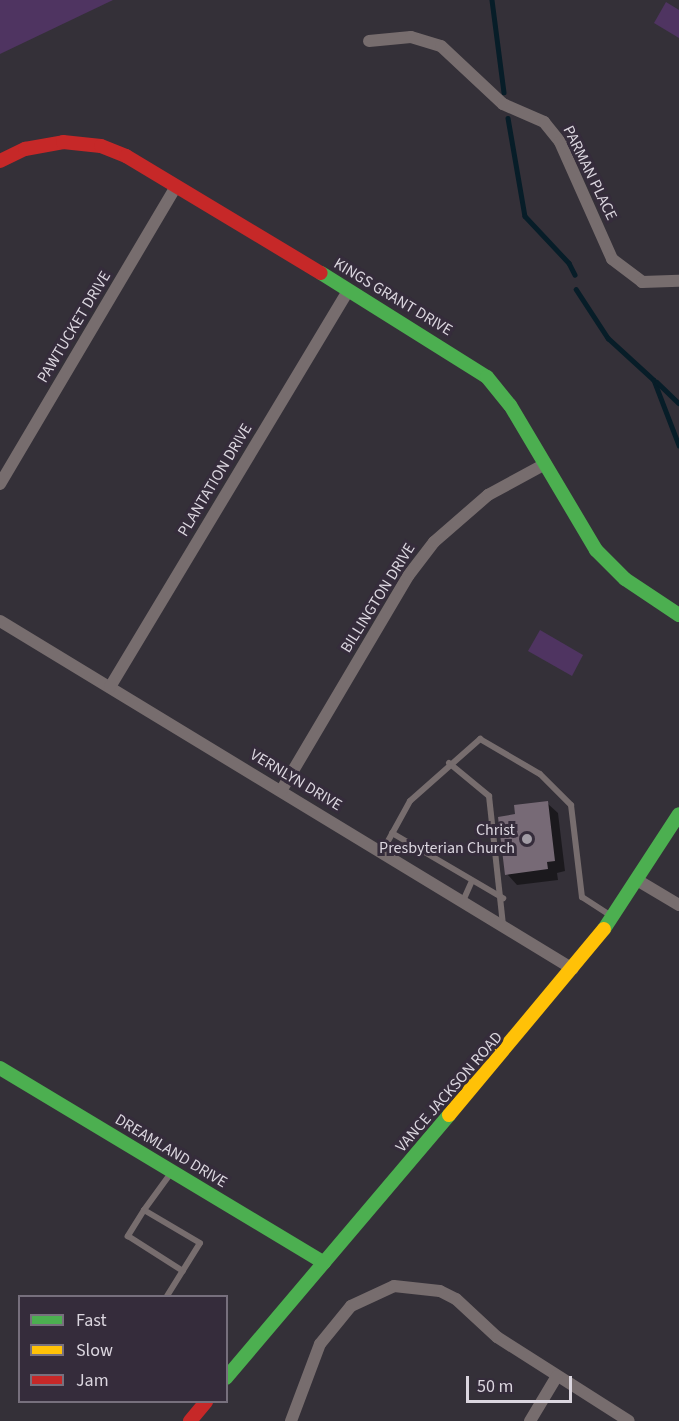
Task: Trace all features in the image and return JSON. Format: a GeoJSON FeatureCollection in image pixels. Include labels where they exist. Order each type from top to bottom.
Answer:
{"type":"FeatureCollection","features":[{"type":"Feature","properties":{"kind":"street","name":"PARMAN PLACE"},"geometry":{"type":"LineString","coordinates":[[369,41],[411,37],[441,46],[503,104],[544,122],[560,142],[612,259],[642,282],[679,281]]}},
{"type":"Feature","properties":{"kind":"street","name":"KINGS GRANT DRIVE"},"geometry":{"type":"LineString","coordinates":[[0,161],[37,145],[76,142],[126,156],[459,356],[487,377],[510,405],[596,550],[625,579],[679,615]]}},
{"type":"Feature","properties":{"kind":"street","name":"PAWTUCKET DRIVE"},"geometry":{"type":"LineString","coordinates":[[0,484],[176,186]]}},
{"type":"Feature","properties":{"kind":"street","name":"PLANTATION DRIVE"},"geometry":{"type":"LineString","coordinates":[[110,687],[349,290]]}},
{"type":"Feature","properties":{"kind":"street","name":"BILLINGTON DRIVE"},"geometry":{"type":"LineString","coordinates":[[281,790],[408,576],[434,542],[488,495],[546,464]]}},
{"type":"Feature","properties":{"kind":"street","name":"VERNLYN DRIVE"},"geometry":{"type":"LineString","coordinates":[[0,621],[573,969]]}},
{"type":"Feature","properties":{"kind":"street","name":"VANCE JACKSON ROAD"},"geometry":{"type":"LineString","coordinates":[[229,1370],[324,1263],[573,969],[613,917],[679,814]]}},
{"type":"Feature","properties":{"kind":"street"},"geometry":{"type":"LineString","coordinates":[[637,880],[679,905]]}},
{"type":"Feature","properties":{"kind":"street","name":"DREAMLAND DRIVE"},"geometry":{"type":"LineString","coordinates":[[0,1068],[324,1263]]}},
{"type":"Feature","properties":{"kind":"street"},"geometry":{"type":"LineString","coordinates":[[291,1421],[320,1344],[351,1306],[394,1286],[440,1291],[456,1299],[497,1337],[629,1421]]}},
{"type":"Feature","properties":{"kind":"street"},"geometry":{"type":"LineString","coordinates":[[530,1421],[557,1376]]}},
{"type":"Feature","properties":{"kind":"street"},"geometry":{"type":"LineString","coordinates":[[190,1421],[204,1403]]}},
{"type":"Feature","properties":{"kind":"lane"},"geometry":{"type":"LineString","coordinates":[[382,852],[410,801],[449,763],[480,739],[540,774],[571,804],[582,897],[613,917]]}},
{"type":"Feature","properties":{"kind":"lane"},"geometry":{"type":"LineString","coordinates":[[449,763],[489,796],[503,898],[503,925]]}},
{"type":"Feature","properties":{"kind":"lane"},"geometry":{"type":"LineString","coordinates":[[392,832],[503,898]]}},
{"type":"Feature","properties":{"kind":"lane"},"geometry":{"type":"LineString","coordinates":[[463,901],[472,881]]}},
{"type":"Feature","properties":{"kind":"lane"},"geometry":{"type":"LineString","coordinates":[[172,1171],[128,1236],[183,1271]]}},
{"type":"Feature","properties":{"kind":"lane"},"geometry":{"type":"LineString","coordinates":[[144,1210],[200,1244],[167,1295]]}},
{"type":"Feature","properties":{"kind":"shaded area"},"geometry":{"type":"Polygon","coordinates":[[[0,0],[113,0],[0,54],[0,0]]]}},
{"type":"Feature","properties":{"kind":"shaded area"},"geometry":{"type":"Polygon","coordinates":[[[666,2],[679,10],[679,38],[654,23],[666,2]]]}},
{"type":"Feature","properties":{"kind":"shaded area"},"geometry":{"type":"Polygon","coordinates":[[[540,630],[583,655],[572,676],[528,651],[540,630]]]}},
{"type":"Feature","properties":{"kind":"building","name":"Christ Presbyterian Church"},"geometry":{"type":"Polygon","coordinates":[[[548,801],[555,861],[547,862],[548,869],[505,875],[498,817],[515,814],[514,805],[548,801]]]}},
{"type":"Feature","properties":{"kind":"waterway"},"geometry":{"type":"LineString","coordinates":[[492,0],[504,92]]}},
{"type":"Feature","properties":{"kind":"waterway"},"geometry":{"type":"LineString","coordinates":[[508,118],[525,216],[569,263],[575,275]]}},
{"type":"Feature","properties":{"kind":"waterway"},"geometry":{"type":"LineString","coordinates":[[576,289],[608,338],[654,380],[679,445]]}},
{"type":"Feature","properties":{"kind":"waterway"},"geometry":{"type":"LineString","coordinates":[[657,382],[679,403]]}},
{"type":"Feature","properties":{"kind":"traffic: fast"},"geometry":{"type":"LineString","coordinates":[[321,273],[487,377],[510,405],[596,550],[625,579],[679,615]]}},
{"type":"Feature","properties":{"kind":"traffic: fast"},"geometry":{"type":"LineString","coordinates":[[604,929],[679,814]]}},
{"type":"Feature","properties":{"kind":"traffic: fast"},"geometry":{"type":"LineString","coordinates":[[0,1068],[324,1263]]}},
{"type":"Feature","properties":{"kind":"traffic: fast"},"geometry":{"type":"LineString","coordinates":[[228,1376],[449,1115]]}},
{"type":"Feature","properties":{"kind":"traffic: slow"},"geometry":{"type":"LineString","coordinates":[[449,1115],[604,929]]}},
{"type":"Feature","properties":{"kind":"traffic: jam"},"geometry":{"type":"LineString","coordinates":[[0,161],[25,149],[63,142],[101,146],[126,156],[321,273]]}},
{"type":"Feature","properties":{"kind":"traffic: jam"},"geometry":{"type":"LineString","coordinates":[[190,1421],[205,1403]]}},
{"type":"Feature","properties":{"kind":"place","name":"Christ Presbyterian Church"},"geometry":{"type":"Point","coordinates":[527,839]}}]}
